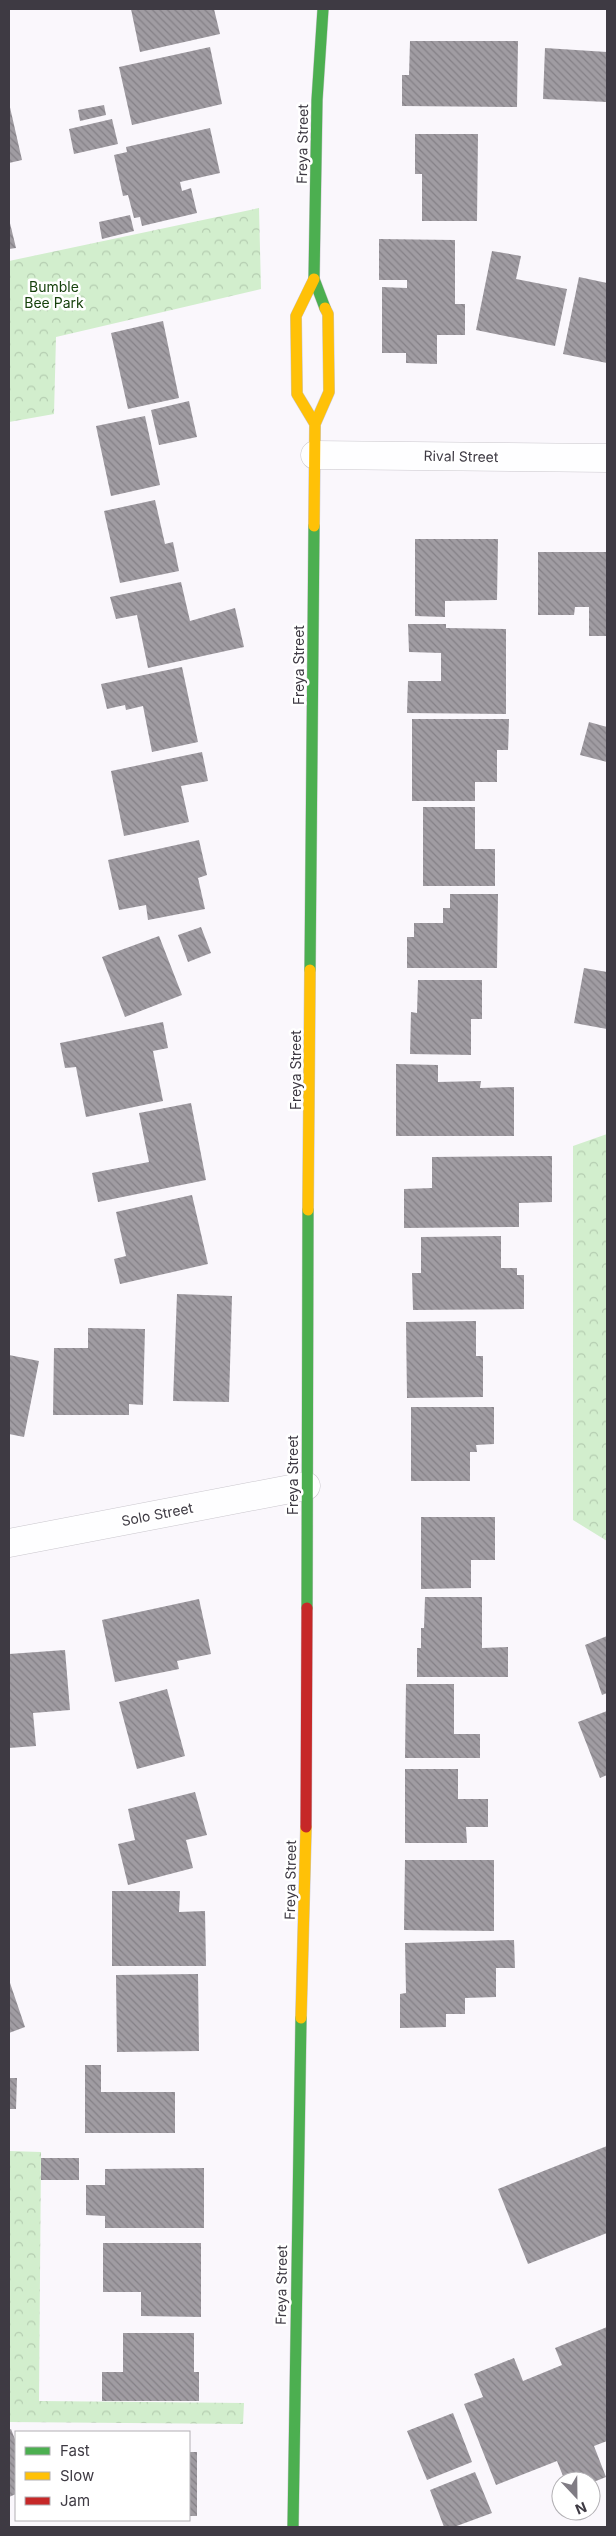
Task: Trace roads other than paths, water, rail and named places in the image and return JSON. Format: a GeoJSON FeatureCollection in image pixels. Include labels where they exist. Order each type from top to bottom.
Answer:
{"type":"FeatureCollection","features":[{"type":"Feature","properties":{"kind":"street","name":"Freya Street"},"geometry":{"type":"LineString","coordinates":[[293,2527],[296,2246],[308,1744],[306,1486],[315,424],[329,392],[328,314],[314,279],[317,100],[324,9]]}},
{"type":"Feature","properties":{"kind":"street","name":"Freya Street"},"geometry":{"type":"LineString","coordinates":[[314,279],[296,316],[297,394],[315,424]]}},
{"type":"Feature","properties":{"kind":"street","name":"Rival Street"},"geometry":{"type":"LineString","coordinates":[[315,454],[607,458]]}},
{"type":"Feature","properties":{"kind":"street","name":"Solo Street"},"geometry":{"type":"LineString","coordinates":[[9,1543],[306,1486]]}},
{"type":"Feature","properties":{"kind":"park label","name":"Bumble Bee Park"},"geometry":{"type":"Point","coordinates":[54,294]}}]}
